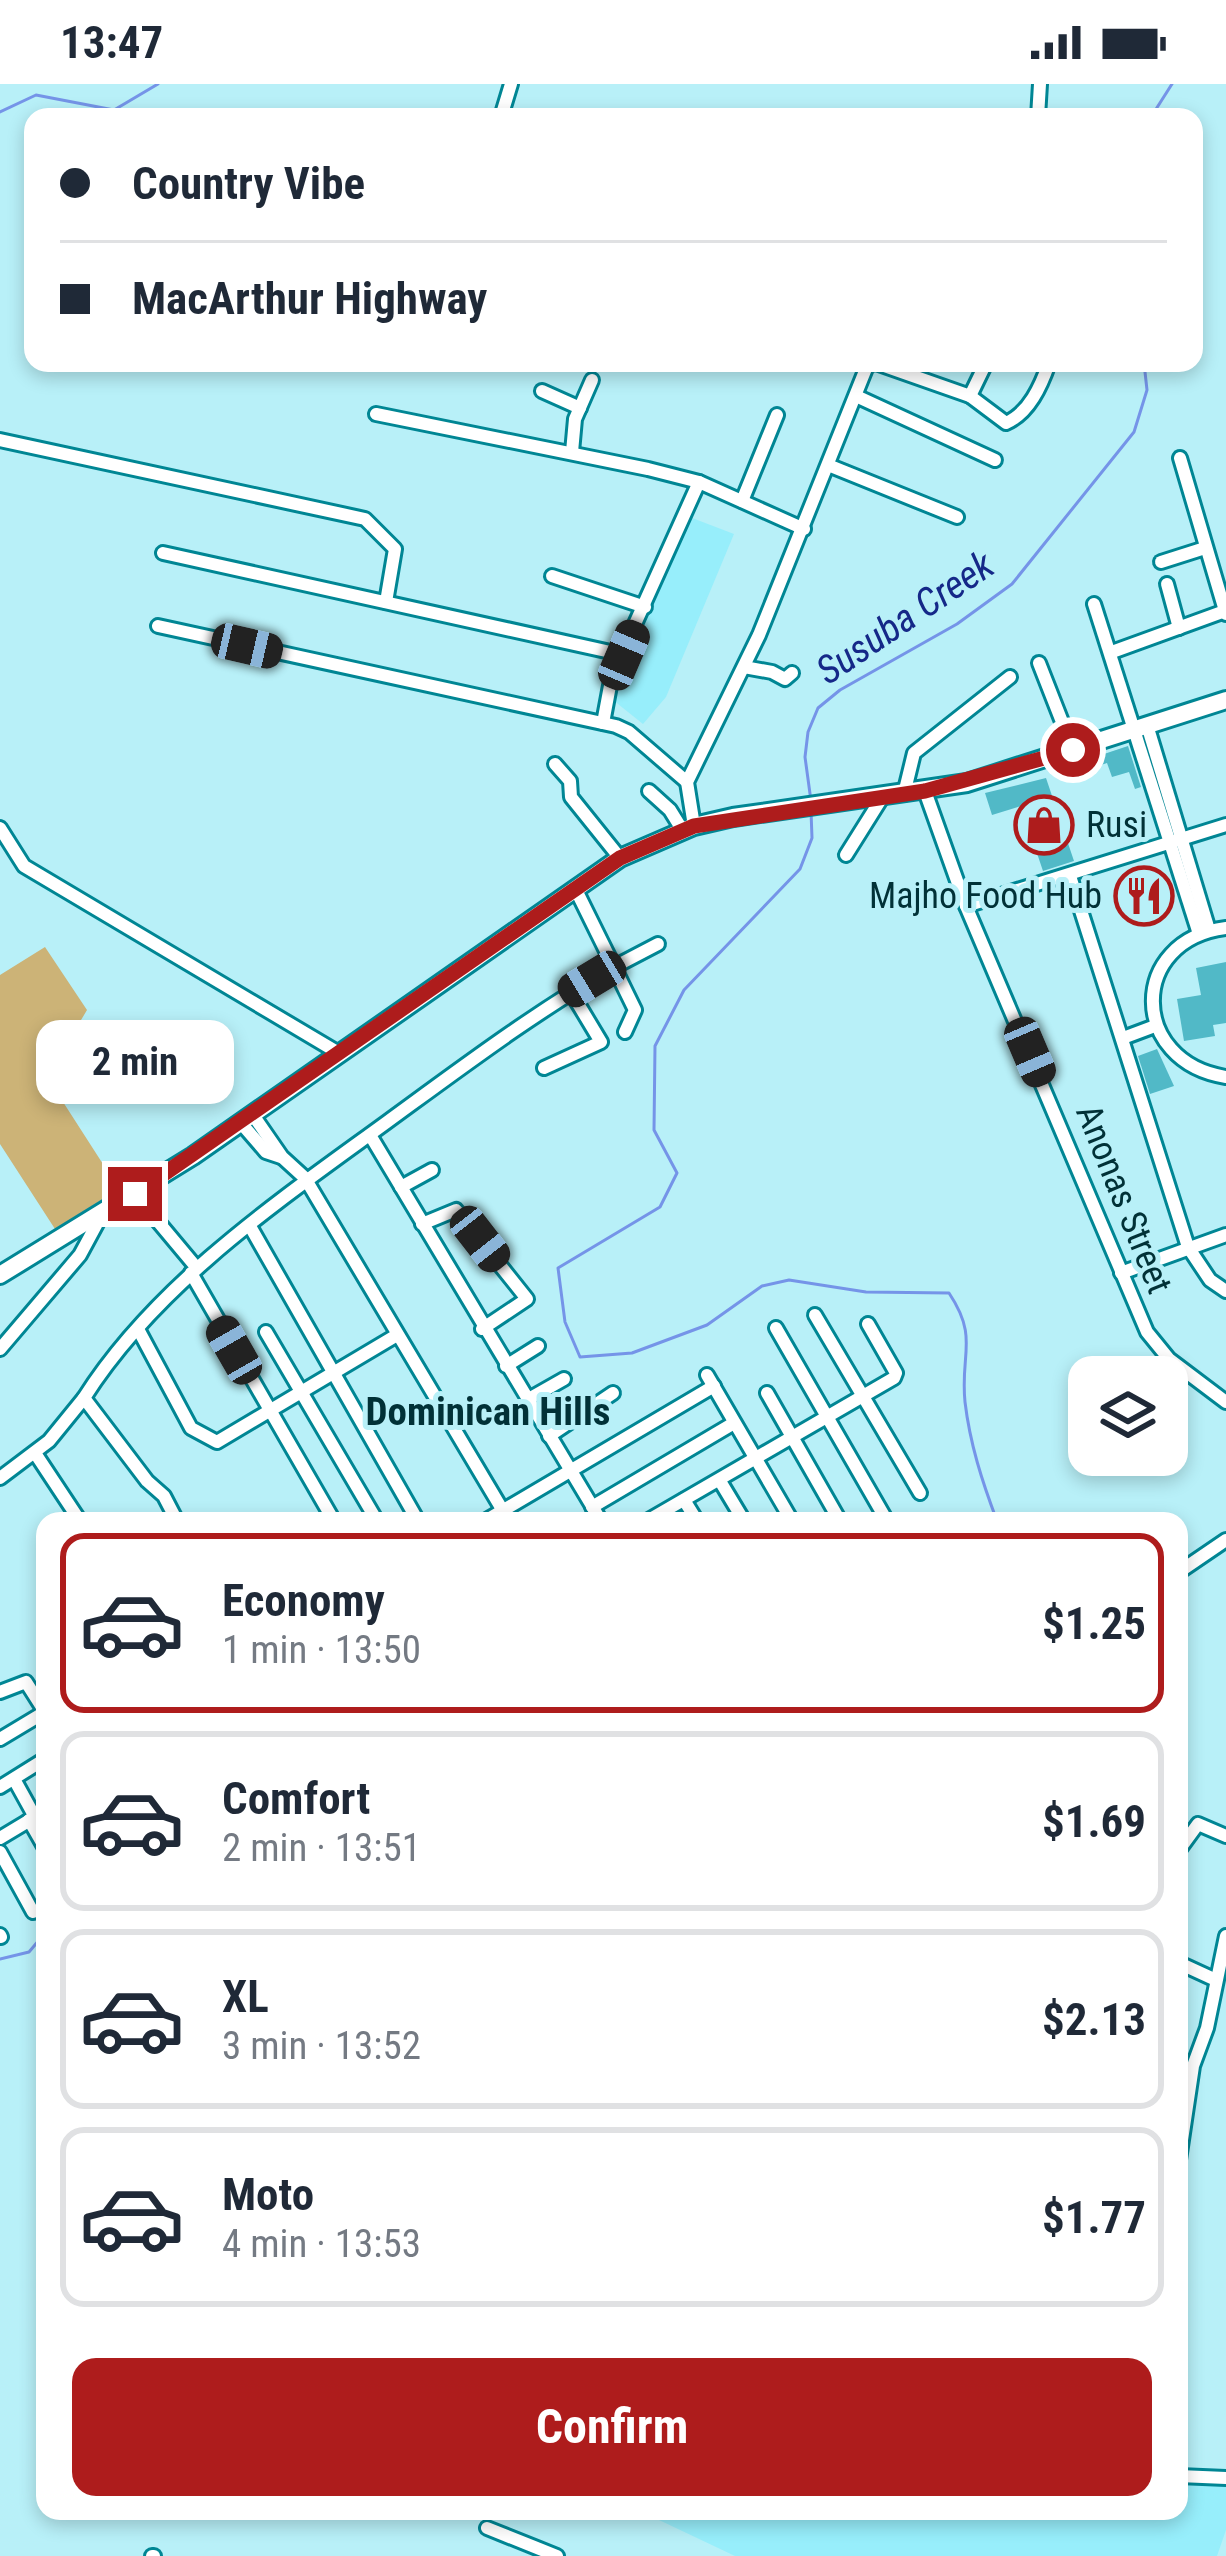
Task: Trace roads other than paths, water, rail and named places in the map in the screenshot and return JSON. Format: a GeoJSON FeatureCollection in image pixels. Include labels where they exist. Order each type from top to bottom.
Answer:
{"type":"FeatureCollection","features":[{"type":"Feature","properties":{"kind":"highway"},"geometry":{"type":"LineString","coordinates":[[0,1274],[100,1218],[620,858],[688,829],[925,791],[1226,700]]}},
{"type":"Feature","properties":{"kind":"street"},"geometry":{"type":"LineString","coordinates":[[688,829],[687,782],[743,667],[869,372]]}},
{"type":"Feature","properties":{"kind":"street"},"geometry":{"type":"LineString","coordinates":[[897,372],[970,396],[1006,423],[1015,420],[1040,388],[1046,372]]}},
{"type":"Feature","properties":{"kind":"street"},"geometry":{"type":"LineString","coordinates":[[970,396],[982,372]]}},
{"type":"Feature","properties":{"kind":"street"},"geometry":{"type":"LineString","coordinates":[[572,452],[580,408],[592,380]]}},
{"type":"Feature","properties":{"kind":"street"},"geometry":{"type":"LineString","coordinates":[[542,391],[580,408]]}},
{"type":"Feature","properties":{"kind":"street"},"geometry":{"type":"LineString","coordinates":[[856,396],[995,460]]}},
{"type":"Feature","properties":{"kind":"street"},"geometry":{"type":"LineString","coordinates":[[376,414],[699,482],[804,529]]}},
{"type":"Feature","properties":{"kind":"street"},"geometry":{"type":"LineString","coordinates":[[742,501],[777,415]]}},
{"type":"Feature","properties":{"kind":"street"},"geometry":{"type":"LineString","coordinates":[[0,440],[365,519],[395,549],[386,602]]}},
{"type":"Feature","properties":{"kind":"street"},"geometry":{"type":"LineString","coordinates":[[1112,652],[1226,612],[1180,458]]}},
{"type":"Feature","properties":{"kind":"street"},"geometry":{"type":"LineString","coordinates":[[828,465],[957,517]]}},
{"type":"Feature","properties":{"kind":"street"},"geometry":{"type":"LineString","coordinates":[[603,723],[606,692],[699,482]]}},
{"type":"Feature","properties":{"kind":"street"},"geometry":{"type":"LineString","coordinates":[[1161,562],[1205,548]]}},
{"type":"Feature","properties":{"kind":"street"},"geometry":{"type":"LineString","coordinates":[[164,553],[624,655]]}},
{"type":"Feature","properties":{"kind":"street"},"geometry":{"type":"LineString","coordinates":[[552,576],[645,607]]}},
{"type":"Feature","properties":{"kind":"street"},"geometry":{"type":"LineString","coordinates":[[1167,584],[1179,628]]}},
{"type":"Feature","properties":{"kind":"street"},"geometry":{"type":"LineString","coordinates":[[1094,604],[1141,728],[1204,932]]}},
{"type":"Feature","properties":{"kind":"street"},"geometry":{"type":"LineString","coordinates":[[158,626],[603,723],[629,732],[687,782]]}},
{"type":"Feature","properties":{"kind":"street"},"geometry":{"type":"LineString","coordinates":[[1040,663],[1073,750]]}},
{"type":"Feature","properties":{"kind":"street"},"geometry":{"type":"LineString","coordinates":[[743,667],[785,679],[792,673]]}},
{"type":"Feature","properties":{"kind":"street"},"geometry":{"type":"LineString","coordinates":[[904,794],[914,753],[1010,677]]}},
{"type":"Feature","properties":{"kind":"street"},"geometry":{"type":"LineString","coordinates":[[555,764],[570,781],[571,797],[620,858]]}},
{"type":"Feature","properties":{"kind":"street"},"geometry":{"type":"LineString","coordinates":[[649,791],[688,829]]}},
{"type":"Feature","properties":{"kind":"street","name":"Anonas Street"},"geometry":{"type":"LineString","coordinates":[[925,791],[966,906],[1147,1332],[1169,1359],[1226,1402]]}},
{"type":"Feature","properties":{"kind":"street"},"geometry":{"type":"LineString","coordinates":[[846,855],[884,796]]}},
{"type":"Feature","properties":{"kind":"street"},"geometry":{"type":"LineString","coordinates":[[966,906],[1226,825]]}},
{"type":"Feature","properties":{"kind":"street"},"geometry":{"type":"LineString","coordinates":[[0,828],[24,866],[337,1052]]}},
{"type":"Feature","properties":{"kind":"street"},"geometry":{"type":"LineString","coordinates":[[1070,876],[1188,1246],[1210,1280],[1226,1292]]}},
{"type":"Feature","properties":{"kind":"street"},"geometry":{"type":"LineString","coordinates":[[576,890],[635,1010],[625,1032]]}},
{"type":"Feature","properties":{"kind":"street"},"geometry":{"type":"LineString","coordinates":[[1226,928],[1204,932],[1167,958],[1156,979],[1156,1026],[1166,1047],[1204,1074],[1226,1077]]}},
{"type":"Feature","properties":{"kind":"street"},"geometry":{"type":"LineString","coordinates":[[0,1478],[34,1453],[84,1397],[110,1358],[193,1270],[251,1228],[305,1178],[571,992],[658,944]]}},
{"type":"Feature","properties":{"kind":"street"},"geometry":{"type":"LineString","coordinates":[[544,1068],[601,1042],[571,992]]}},
{"type":"Feature","properties":{"kind":"street"},"geometry":{"type":"LineString","coordinates":[[1123,1038],[1156,1026]]}},
{"type":"Feature","properties":{"kind":"street"},"geometry":{"type":"LineString","coordinates":[[247,1119],[266,1152],[282,1157],[305,1178],[504,1512]]}},
{"type":"Feature","properties":{"kind":"street"},"geometry":{"type":"LineString","coordinates":[[370,1135],[595,1512]]}},
{"type":"Feature","properties":{"kind":"street"},"geometry":{"type":"LineString","coordinates":[[400,1187],[432,1170]]}},
{"type":"Feature","properties":{"kind":"street"},"geometry":{"type":"LineString","coordinates":[[135,1194],[193,1270],[329,1512]]}},
{"type":"Feature","properties":{"kind":"street"},"geometry":{"type":"LineString","coordinates":[[422,1224],[456,1210],[527,1299],[482,1329]]}},
{"type":"Feature","properties":{"kind":"street"},"geometry":{"type":"LineString","coordinates":[[0,1349],[80,1255],[100,1218]]}},
{"type":"Feature","properties":{"kind":"street"},"geometry":{"type":"LineString","coordinates":[[251,1228],[413,1512]]}},
{"type":"Feature","properties":{"kind":"street"},"geometry":{"type":"LineString","coordinates":[[1121,1273],[1226,1235]]}},
{"type":"Feature","properties":{"kind":"street"},"geometry":{"type":"LineString","coordinates":[[815,1315],[920,1493]]}},
{"type":"Feature","properties":{"kind":"street"},"geometry":{"type":"LineString","coordinates":[[664,1512],[896,1372],[868,1324]]}},
{"type":"Feature","properties":{"kind":"street"},"geometry":{"type":"LineString","coordinates":[[776,1328],[882,1512]]}},
{"type":"Feature","properties":{"kind":"street"},"geometry":{"type":"LineString","coordinates":[[138,1329],[196,1434],[222,1441],[397,1335]]}},
{"type":"Feature","properties":{"kind":"street"},"geometry":{"type":"LineString","coordinates":[[266,1332],[372,1512]]}},
{"type":"Feature","properties":{"kind":"street"},"geometry":{"type":"LineString","coordinates":[[506,1366],[538,1346]]}},
{"type":"Feature","properties":{"kind":"street"},"geometry":{"type":"LineString","coordinates":[[526,1400],[564,1379]]}},
{"type":"Feature","properties":{"kind":"street"},"geometry":{"type":"LineString","coordinates":[[511,1512],[568,1470],[711,1380],[787,1512]]}},
{"type":"Feature","properties":{"kind":"street"},"geometry":{"type":"LineString","coordinates":[[549,1436],[613,1393]]}},
{"type":"Feature","properties":{"kind":"street"},"geometry":{"type":"LineString","coordinates":[[767,1394],[835,1512]]}},
{"type":"Feature","properties":{"kind":"street"},"geometry":{"type":"LineString","coordinates":[[84,1397],[172,1512]]}},
{"type":"Feature","properties":{"kind":"street"},"geometry":{"type":"LineString","coordinates":[[592,1507],[734,1423]]}},
{"type":"Feature","properties":{"kind":"street"},"geometry":{"type":"LineString","coordinates":[[34,1453],[74,1512]]}},
{"type":"Feature","properties":{"kind":"street"},"geometry":{"type":"LineString","coordinates":[[720,1480],[739,1512]]}},
{"type":"Feature","properties":{"kind":"street"},"geometry":{"type":"LineString","coordinates":[[685,1500],[692,1512]]}},
{"type":"Feature","properties":{"kind":"street"},"geometry":{"type":"LineString","coordinates":[[1188,1566],[1226,1540]]}},
{"type":"Feature","properties":{"kind":"street"},"geometry":{"type":"LineString","coordinates":[[0,1692],[17,1682],[29,1684],[36,1696]]}},
{"type":"Feature","properties":{"kind":"street"},"geometry":{"type":"LineString","coordinates":[[0,1739],[36,1717]]}},
{"type":"Feature","properties":{"kind":"street"},"geometry":{"type":"LineString","coordinates":[[0,1787],[36,1765]]}},
{"type":"Feature","properties":{"kind":"street"},"geometry":{"type":"LineString","coordinates":[[14,1779],[36,1814]]}},
{"type":"Feature","properties":{"kind":"street"},"geometry":{"type":"LineString","coordinates":[[0,1838],[36,1817]]}},
{"type":"Feature","properties":{"kind":"street"},"geometry":{"type":"LineString","coordinates":[[1188,1838],[1198,1824],[1226,1836]]}},
{"type":"Feature","properties":{"kind":"street"},"geometry":{"type":"LineString","coordinates":[[0,1852],[33,1912]]}},
{"type":"Feature","properties":{"kind":"street"},"geometry":{"type":"LineString","coordinates":[[1188,2061],[1204,2041],[1226,1936]]}},
{"type":"Feature","properties":{"kind":"street"},"geometry":{"type":"LineString","coordinates":[[1188,1967],[1216,1980]]}},
{"type":"Feature","properties":{"kind":"street"},"geometry":{"type":"LineString","coordinates":[[1188,2476],[1226,2478]]}},
{"type":"Feature","properties":{"kind":"street"},"geometry":{"type":"LineString","coordinates":[[487,2528],[556,2556]]}},
{"type":"Feature","properties":{"kind":"waterway"},"geometry":{"type":"LineString","coordinates":[[117,108],[158,84]]}},
{"type":"Feature","properties":{"kind":"waterway","name":"Susuba Creek"},"geometry":{"type":"LineString","coordinates":[[1157,108],[1172,84]]}},
{"type":"Feature","properties":{"kind":"waterway"},"geometry":{"type":"LineString","coordinates":[[0,112],[36,95],[104,108]]}},
{"type":"Feature","properties":{"kind":"waterway","name":"Susuba Creek"},"geometry":{"type":"LineString","coordinates":[[811,801],[805,757],[818,708],[840,690],[957,624],[1012,584],[1134,432],[1147,390],[1145,372]]}},
{"type":"Feature","properties":{"kind":"waterway","name":"Susuba Creek"},"geometry":{"type":"LineString","coordinates":[[811,811],[812,838],[800,869],[684,990],[655,1046],[654,1130],[677,1173],[660,1207],[558,1268],[565,1322],[580,1357],[632,1353],[707,1325],[762,1286],[789,1280],[866,1292],[949,1293],[966,1334],[965,1402],[994,1512]]}},
{"type":"Feature","properties":{"kind":"waterway","name":"Susuba Creek"},"geometry":{"type":"LineString","coordinates":[[0,1959],[29,1952],[36,1944]]}},
{"type":"Feature","properties":{"kind":"place","name":"Rusi"},"geometry":{"type":"Point","coordinates":[1044,825]}},
{"type":"Feature","properties":{"kind":"place","name":"Majho Food Hub"},"geometry":{"type":"Point","coordinates":[1144,896]}},
{"type":"Feature","properties":{"kind":"district","name":"Dominican Hills"},"geometry":{"type":"Point","coordinates":[488,1412]}}]}
